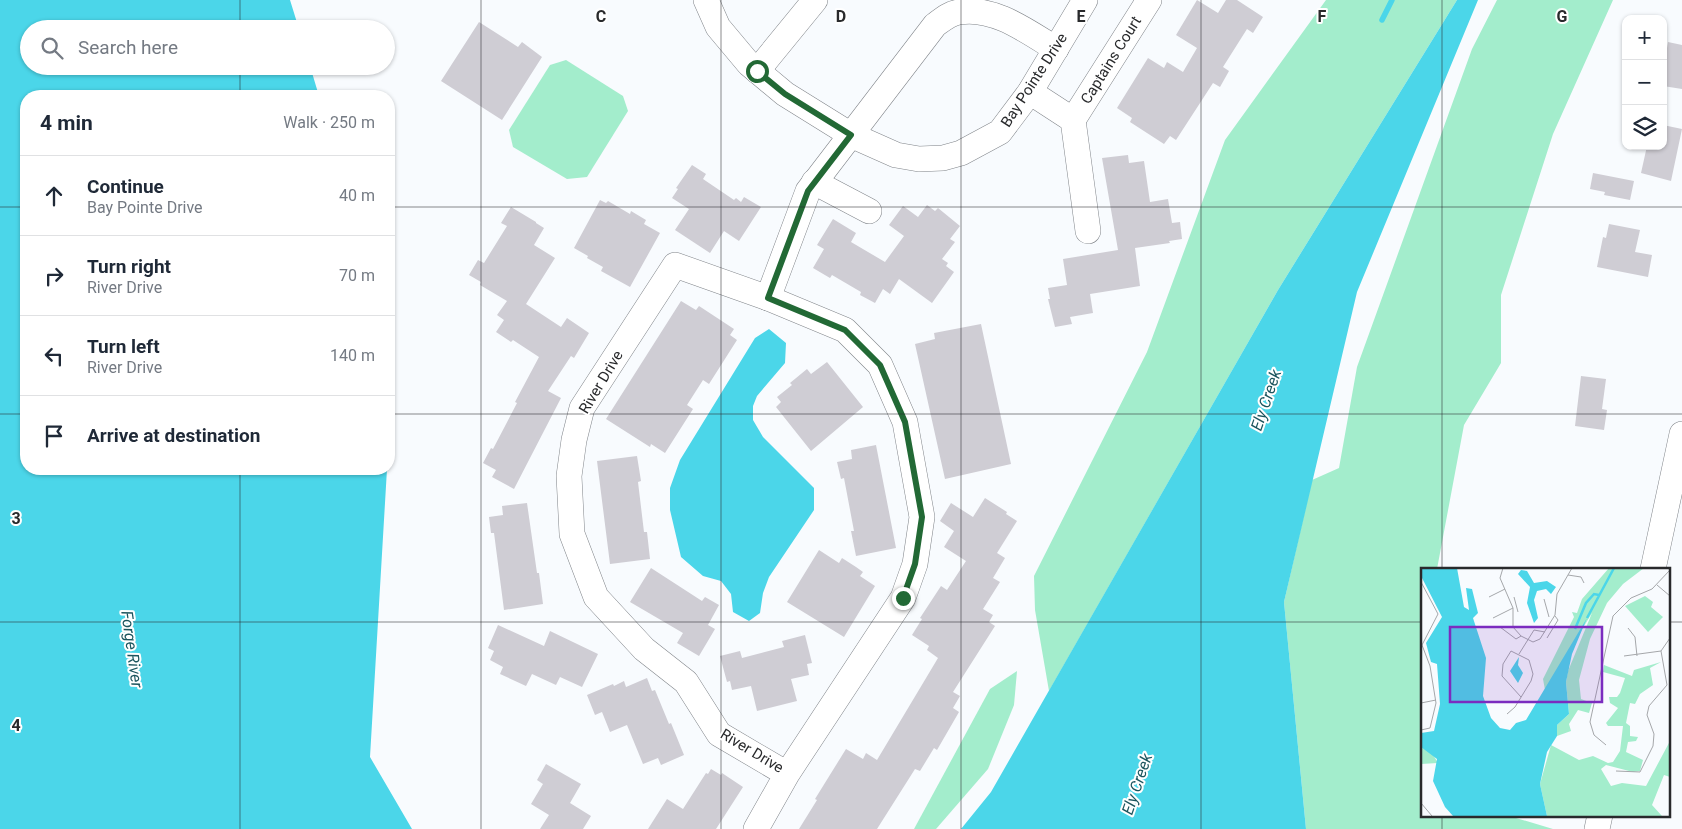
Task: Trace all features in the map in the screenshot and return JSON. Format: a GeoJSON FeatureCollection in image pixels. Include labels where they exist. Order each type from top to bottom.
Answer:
{"type":"FeatureCollection","features":[{"type":"Feature","properties":{"kind":"street","name":"Bay Pointe Drive"},"geometry":{"type":"LineString","coordinates":[[706,0],[718,27],[748,64],[785,94],[851,135],[896,155],[919,159],[943,158],[962,153],[1000,132],[1030,92],[1085,0]]}},
{"type":"Feature","properties":{"kind":"street"},"geometry":{"type":"LineString","coordinates":[[757,71],[815,0]]}},
{"type":"Feature","properties":{"kind":"street","name":"Captains Court"},"geometry":{"type":"LineString","coordinates":[[1088,231],[1073,120],[1149,0]]}},
{"type":"Feature","properties":{"kind":"street"},"geometry":{"type":"LineString","coordinates":[[768,298],[808,191],[934,24],[959,11],[982,12],[1014,23],[1056,49]]}},
{"type":"Feature","properties":{"kind":"street","name":"Captains Court"},"geometry":{"type":"LineString","coordinates":[[1030,92],[1073,120]]}},
{"type":"Feature","properties":{"kind":"street"},"geometry":{"type":"LineString","coordinates":[[814,182],[869,211]]}},
{"type":"Feature","properties":{"kind":"street","name":"River Drive"},"geometry":{"type":"LineString","coordinates":[[675,265],[768,298],[845,330],[880,365],[905,422],[922,517],[915,564],[903,598],[787,774],[720,734],[686,682],[644,649],[596,597],[572,534],[569,476],[574,440],[582,408],[675,265]]}},
{"type":"Feature","properties":{"kind":"street"},"geometry":{"type":"LineString","coordinates":[[1654,568],[1682,434]]}},
{"type":"Feature","properties":{"kind":"street"},"geometry":{"type":"LineString","coordinates":[[756,829],[787,774]]}},
{"type":"Feature","properties":{"kind":"street"},"geometry":{"type":"LineString","coordinates":[[1597,829],[1600,816]]}},
{"type":"Feature","properties":{"kind":"green space"},"geometry":{"type":"Polygon","coordinates":[[[1326,0],[1457,0],[1278,290],[1049,691],[1035,610],[1034,576],[1147,352],[1225,140],[1326,0]]]}},
{"type":"Feature","properties":{"kind":"green space"},"geometry":{"type":"Polygon","coordinates":[[[1497,0],[1613,0],[1553,134],[1501,295],[1501,363],[1464,425],[1437,568],[1421,568],[1421,816],[1509,816],[1553,829],[1306,829],[1284,602],[1312,480],[1339,468],[1357,367],[1472,49],[1497,0]]]}},
{"type":"Feature","properties":{"kind":"green space"},"geometry":{"type":"Polygon","coordinates":[[[566,60],[623,96],[628,111],[587,177],[567,179],[513,147],[509,130],[550,65],[566,60]]]}},
{"type":"Feature","properties":{"kind":"green space"},"geometry":{"type":"Polygon","coordinates":[[[1017,671],[1014,705],[988,769],[936,829],[914,829],[990,689],[1017,671]]]}},
{"type":"Feature","properties":{"kind":"water","name":"Forge River"},"geometry":{"type":"Polygon","coordinates":[[[0,0],[290,0],[296,20],[20,20],[20,75],[313,75],[317,90],[20,90],[20,475],[387,475],[370,757],[412,829],[0,829],[0,0]]]}},
{"type":"Feature","properties":{"kind":"water","name":"Ely Creek"},"geometry":{"type":"Polygon","coordinates":[[[1457,0],[1478,0],[1357,292],[1284,602],[1306,829],[961,829],[991,792],[1278,290],[1457,0]]]}},
{"type":"Feature","properties":{"kind":"water"},"geometry":{"type":"Polygon","coordinates":[[[769,329],[786,343],[785,363],[757,396],[753,406],[753,420],[763,437],[814,488],[814,510],[769,577],[763,593],[760,613],[749,621],[733,612],[731,594],[721,581],[703,576],[681,557],[670,510],[670,488],[680,460],[755,338],[769,329]]]}},
{"type":"Feature","properties":{"kind":"building"},"geometry":{"type":"Polygon","coordinates":[[[1197,0],[1218,13],[1226,0],[1237,0],[1263,17],[1253,33],[1247,29],[1223,67],[1229,71],[1220,87],[1213,83],[1176,140],[1170,136],[1164,144],[1130,122],[1132,118],[1117,108],[1148,58],[1164,68],[1167,62],[1183,72],[1197,48],[1176,35],[1197,0]]]}},
{"type":"Feature","properties":{"kind":"building"},"geometry":{"type":"Polygon","coordinates":[[[479,22],[518,47],[522,42],[542,57],[502,120],[441,81],[479,22]]]}},
{"type":"Feature","properties":{"kind":"building"},"geometry":{"type":"Polygon","coordinates":[[[1668,42],[1682,45],[1682,89],[1667,87],[1668,42]]]}},
{"type":"Feature","properties":{"kind":"building"},"geometry":{"type":"Polygon","coordinates":[[[1667,126],[1682,129],[1671,181],[1641,173],[1646,150],[1667,150],[1667,126]]]}},
{"type":"Feature","properties":{"kind":"building"},"geometry":{"type":"Polygon","coordinates":[[[1128,155],[1129,163],[1144,161],[1150,202],[1168,199],[1172,223],[1180,222],[1182,239],[1169,241],[1170,243],[1135,248],[1140,286],[1090,294],[1093,313],[1070,317],[1072,324],[1055,327],[1048,299],[1050,299],[1048,288],[1067,285],[1063,259],[1118,250],[1102,158],[1128,155]]]}},
{"type":"Feature","properties":{"kind":"building"},"geometry":{"type":"Polygon","coordinates":[[[692,165],[706,174],[703,179],[734,200],[736,198],[741,202],[744,197],[761,207],[739,241],[724,231],[710,253],[675,230],[689,209],[672,198],[678,189],[676,188],[692,165]]]}},
{"type":"Feature","properties":{"kind":"building"},"geometry":{"type":"Polygon","coordinates":[[[1593,173],[1634,181],[1630,200],[1604,195],[1605,192],[1590,189],[1593,173]]]}},
{"type":"Feature","properties":{"kind":"building"},"geometry":{"type":"Polygon","coordinates":[[[600,200],[606,203],[608,201],[630,214],[631,211],[646,220],[644,224],[660,233],[630,287],[601,271],[603,267],[574,248],[600,200]]]}},
{"type":"Feature","properties":{"kind":"building"},"geometry":{"type":"Polygon","coordinates":[[[927,205],[935,211],[938,208],[960,226],[950,239],[955,242],[942,259],[948,263],[946,266],[954,272],[932,303],[899,279],[890,294],[883,289],[875,303],[860,295],[861,292],[832,275],[830,278],[813,268],[824,249],[817,245],[833,219],[856,233],[851,242],[885,262],[904,236],[889,225],[903,206],[918,217],[927,205]]]}},
{"type":"Feature","properties":{"kind":"building"},"geometry":{"type":"Polygon","coordinates":[[[511,207],[544,228],[534,245],[555,258],[526,304],[561,327],[567,318],[589,333],[574,358],[571,356],[548,391],[561,398],[514,489],[492,477],[496,470],[483,463],[491,448],[493,449],[539,357],[513,340],[511,342],[496,332],[504,320],[497,315],[507,301],[480,285],[481,282],[469,275],[478,260],[484,263],[507,226],[501,223],[511,207]]]}},
{"type":"Feature","properties":{"kind":"building"},"geometry":{"type":"Polygon","coordinates":[[[1609,224],[1640,230],[1635,252],[1652,255],[1648,277],[1597,267],[1603,237],[1606,238],[1609,224]]]}},
{"type":"Feature","properties":{"kind":"building"},"geometry":{"type":"Polygon","coordinates":[[[681,301],[696,310],[699,306],[734,329],[730,335],[737,340],[709,384],[703,380],[687,405],[693,409],[665,453],[651,444],[650,447],[606,419],[681,301]]]}},
{"type":"Feature","properties":{"kind":"building"},"geometry":{"type":"Polygon","coordinates":[[[981,324],[1011,464],[945,479],[915,344],[935,339],[934,333],[981,324]]]}},
{"type":"Feature","properties":{"kind":"building"},"geometry":{"type":"Polygon","coordinates":[[[827,362],[863,407],[811,451],[776,407],[781,402],[777,397],[807,369],[811,374],[827,362]]]}},
{"type":"Feature","properties":{"kind":"building"},"geometry":{"type":"Polygon","coordinates":[[[1581,376],[1606,379],[1602,409],[1607,410],[1604,430],[1575,426],[1581,376]]]}},
{"type":"Feature","properties":{"kind":"building"},"geometry":{"type":"Polygon","coordinates":[[[876,445],[896,548],[856,556],[851,531],[854,531],[844,478],[841,479],[837,462],[852,459],[851,450],[876,445]]]}},
{"type":"Feature","properties":{"kind":"building"},"geometry":{"type":"Polygon","coordinates":[[[637,456],[641,481],[638,482],[644,532],[647,532],[650,559],[610,564],[597,461],[637,456]]]}},
{"type":"Feature","properties":{"kind":"building"},"geometry":{"type":"Polygon","coordinates":[[[985,498],[1017,521],[997,553],[1005,558],[993,578],[1000,582],[983,609],[993,615],[989,622],[995,626],[953,692],[960,696],[953,708],[959,712],[937,750],[934,748],[920,771],[915,769],[877,829],[799,829],[846,749],[863,759],[866,753],[877,760],[938,658],[927,650],[929,646],[912,635],[922,619],[920,618],[941,586],[947,590],[966,561],[944,547],[954,531],[940,521],[951,503],[973,517],[985,498]]]}},
{"type":"Feature","properties":{"kind":"building"},"geometry":{"type":"Polygon","coordinates":[[[527,503],[543,604],[504,610],[494,533],[491,533],[489,517],[503,515],[502,506],[527,503]]]}},
{"type":"Feature","properties":{"kind":"building"},"geometry":{"type":"Polygon","coordinates":[[[819,550],[839,563],[842,558],[863,572],[860,576],[875,586],[844,637],[787,602],[819,550]]]}},
{"type":"Feature","properties":{"kind":"building"},"geometry":{"type":"Polygon","coordinates":[[[651,568],[702,601],[705,597],[719,605],[708,625],[715,629],[699,656],[677,643],[683,633],[630,602],[651,568]]]}},
{"type":"Feature","properties":{"kind":"building"},"geometry":{"type":"Polygon","coordinates":[[[498,625],[544,646],[550,631],[598,654],[582,687],[560,677],[556,685],[532,674],[526,686],[500,674],[503,667],[490,660],[494,651],[488,648],[498,625]]]}},
{"type":"Feature","properties":{"kind":"building"},"geometry":{"type":"Polygon","coordinates":[[[805,635],[812,663],[807,664],[809,675],[791,679],[797,701],[757,711],[751,686],[732,690],[730,681],[727,682],[720,656],[740,651],[742,658],[784,647],[782,641],[805,635]]]}},
{"type":"Feature","properties":{"kind":"building"},"geometry":{"type":"Polygon","coordinates":[[[647,678],[652,691],[655,690],[669,724],[671,723],[684,755],[661,765],[658,758],[643,764],[627,725],[610,732],[602,712],[595,715],[587,695],[613,684],[614,686],[624,681],[626,687],[647,678]]]}},
{"type":"Feature","properties":{"kind":"building"},"geometry":{"type":"Polygon","coordinates":[[[546,764],[581,784],[570,803],[591,816],[583,829],[540,829],[549,815],[531,804],[543,784],[537,780],[546,764]]]}},
{"type":"Feature","properties":{"kind":"building"},"geometry":{"type":"Polygon","coordinates":[[[711,769],[721,775],[722,773],[743,787],[716,829],[648,829],[667,799],[683,809],[706,773],[708,774],[711,769]]]}},
{"type":"Feature","properties":{"kind":"waterway"},"geometry":{"type":"LineString","coordinates":[[1382,20],[1392,0]]}},
{"type":"Feature","properties":{"kind":"route"},"geometry":{"type":"LineString","coordinates":[[757,71],[785,94],[851,135],[808,191],[768,298],[845,330],[880,365],[905,422],[922,517],[915,564],[903,598]]}}]}
